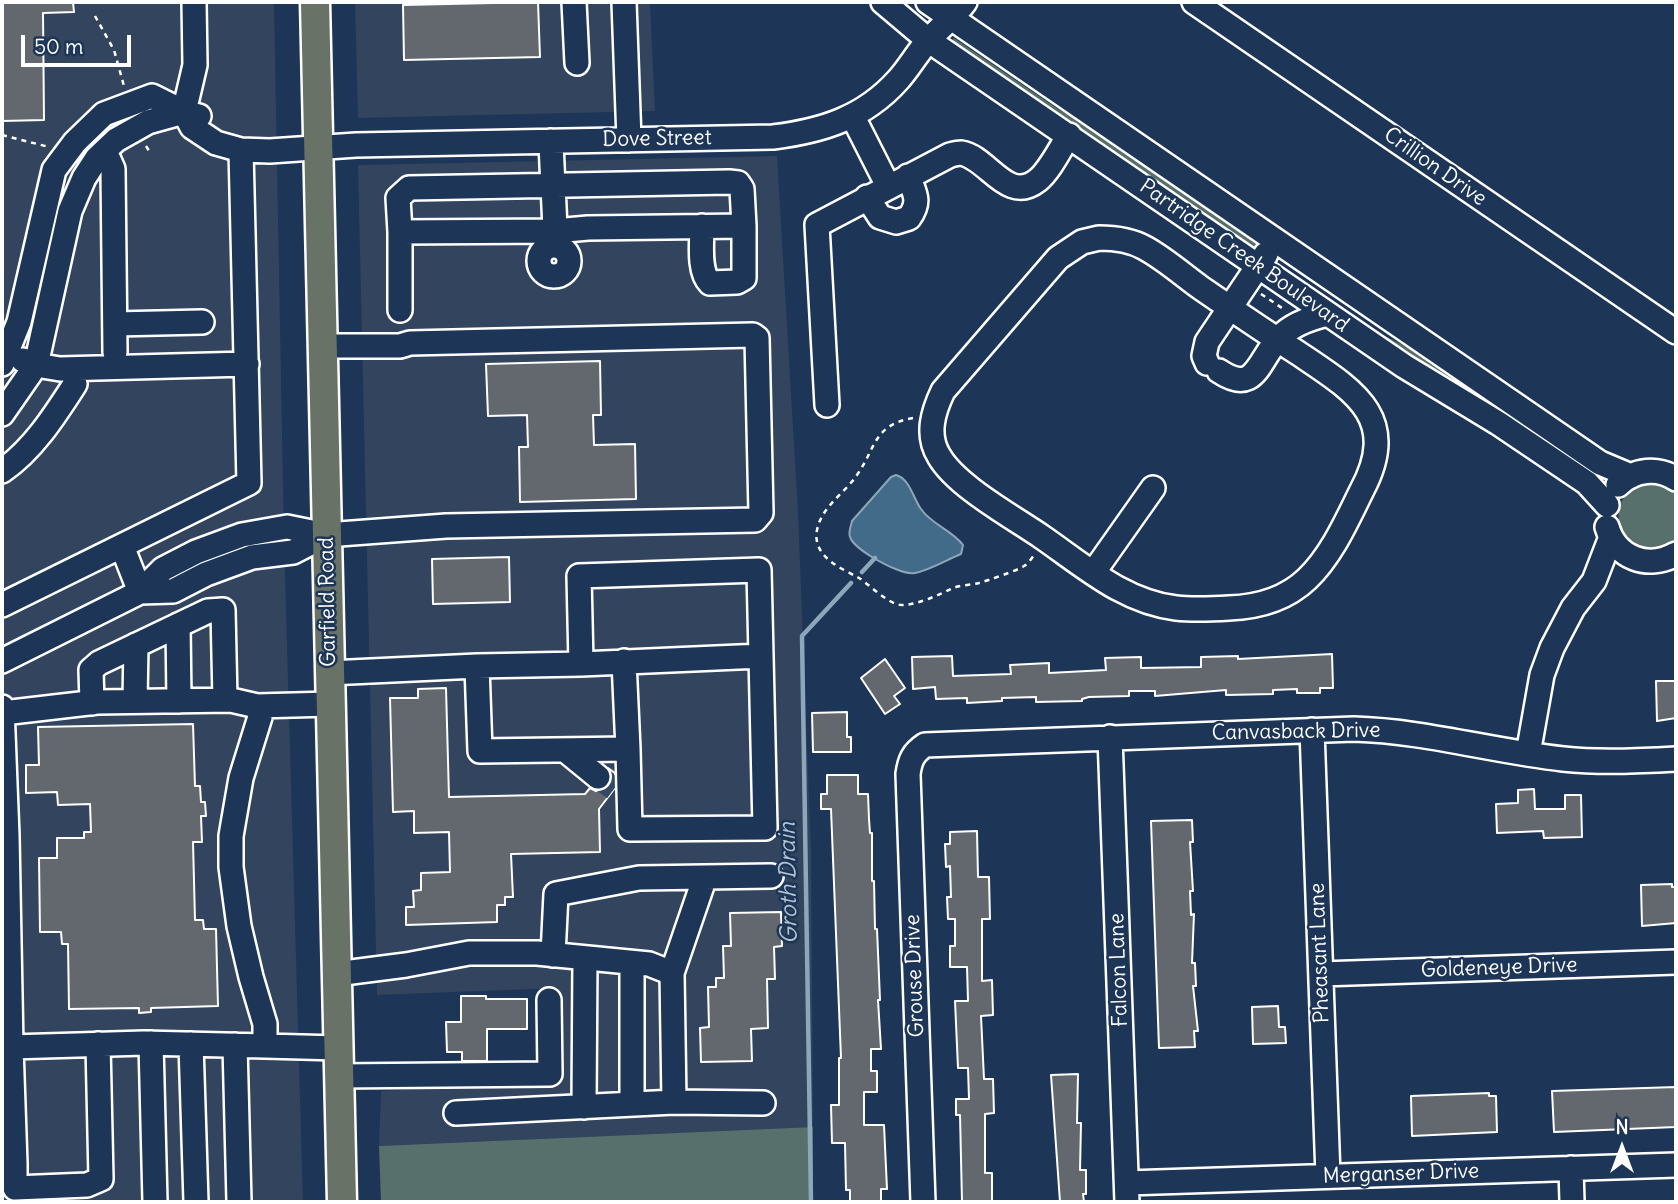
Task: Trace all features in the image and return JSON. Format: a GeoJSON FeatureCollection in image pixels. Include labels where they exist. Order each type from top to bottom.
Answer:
{"type":"FeatureCollection","features":[{"type":"Feature","properties":{"kind":"main road","name":"Garfield Road"},"geometry":{"type":"LineString","coordinates":[[315,2],[342,1202]]}},
{"type":"Feature","properties":{"kind":"street"},"geometry":{"type":"LineString","coordinates":[[184,112],[195,65],[194,2]]}},
{"type":"Feature","properties":{"kind":"street"},"geometry":{"type":"LineString","coordinates":[[574,2],[577,63]]}},
{"type":"Feature","properties":{"kind":"street"},"geometry":{"type":"LineString","coordinates":[[624,2],[629,140]]}},
{"type":"Feature","properties":{"kind":"street","name":"Partridge Creek Boulevard"},"geometry":{"type":"LineString","coordinates":[[883,2],[928,40],[1404,366],[1498,423],[1587,483],[1607,506]]}},
{"type":"Feature","properties":{"kind":"street","name":"Partridge Creek Boulevard"},"geometry":{"type":"LineString","coordinates":[[929,2],[959,11],[1276,240],[1600,463],[1630,476]]}},
{"type":"Feature","properties":{"kind":"street","name":"Crillion Drive"},"geometry":{"type":"LineString","coordinates":[[1194,2],[1676,332]]}},
{"type":"Feature","properties":{"kind":"street","name":"Dove Street"},"geometry":{"type":"LineString","coordinates":[[184,112],[192,127],[216,143],[241,150],[290,150],[318,146],[773,137],[822,129],[853,117],[882,97],[928,40],[959,11]]}},
{"type":"Feature","properties":{"kind":"street"},"geometry":{"type":"LineString","coordinates":[[184,112],[152,96],[104,114],[75,142],[54,170],[19,322],[5,358],[60,369],[247,364]]}},
{"type":"Feature","properties":{"kind":"street"},"geometry":{"type":"LineString","coordinates":[[2,414],[36,365],[70,211],[84,178],[117,140],[148,122],[184,112]]}},
{"type":"Feature","properties":{"kind":"street","name":"Dove Street"},"geometry":{"type":"LineString","coordinates":[[184,112],[199,116],[219,130],[240,137],[318,146]]}},
{"type":"Feature","properties":{"kind":"street"},"geometry":{"type":"LineString","coordinates":[[853,117],[898,181],[916,196],[916,208],[909,218],[896,222],[880,217],[867,197]]}},
{"type":"Feature","properties":{"kind":"street"},"geometry":{"type":"LineString","coordinates":[[827,405],[817,225],[950,155],[961,153],[971,158],[1007,185],[1030,185],[1039,179],[1069,135]]}},
{"type":"Feature","properties":{"kind":"street"},"geometry":{"type":"LineString","coordinates":[[551,141],[555,239]]}},
{"type":"Feature","properties":{"kind":"street"},"geometry":{"type":"LineString","coordinates":[[2,605],[249,483],[241,150]]}},
{"type":"Feature","properties":{"kind":"street"},"geometry":{"type":"LineString","coordinates":[[105,151],[113,170],[115,352]]}},
{"type":"Feature","properties":{"kind":"street"},"geometry":{"type":"LineString","coordinates":[[401,310],[398,198],[409,188],[738,183],[742,189],[744,278],[737,282],[710,283],[705,278],[702,226]]}},
{"type":"Feature","properties":{"kind":"street"},"geometry":{"type":"LineString","coordinates":[[400,232],[555,239],[702,226],[744,226]]}},
{"type":"Feature","properties":{"kind":"street"},"geometry":{"type":"LineString","coordinates":[[1116,238],[1145,247],[1278,340],[1345,384],[1358,397],[1367,410],[1377,443],[1376,459],[1371,474],[1320,565],[1294,590],[1257,605],[1196,610],[1153,604],[1111,585],[961,481],[938,456],[932,442],[931,426],[935,407],[943,391],[1058,258],[1082,242],[1116,238]]}},
{"type":"Feature","properties":{"kind":"street"},"geometry":{"type":"LineString","coordinates":[[1276,240],[1207,342],[1204,356],[1213,367],[1231,380],[1247,380],[1290,328],[1313,317],[1328,314]]}},
{"type":"Feature","properties":{"kind":"street"},"geometry":{"type":"LineString","coordinates":[[115,324],[202,322]]}},
{"type":"Feature","properties":{"kind":"street"},"geometry":{"type":"LineString","coordinates":[[2,661],[140,592],[163,569],[196,552],[242,535],[287,527],[326,535],[446,526],[755,520],[761,513],[757,338],[753,335],[322,346]]}},
{"type":"Feature","properties":{"kind":"street"},"geometry":{"type":"LineString","coordinates":[[2,471],[11,465],[48,425],[75,384]]}},
{"type":"Feature","properties":{"kind":"street"},"geometry":{"type":"LineString","coordinates":[[1671,470],[1645,471],[1630,476],[1616,488],[1607,506],[1606,522],[1611,537],[1623,552],[1652,562],[1676,555]]}},
{"type":"Feature","properties":{"kind":"street"},"geometry":{"type":"LineString","coordinates":[[1093,573],[1153,488]]}},
{"type":"Feature","properties":{"kind":"street"},"geometry":{"type":"LineString","coordinates":[[1528,754],[1540,687],[1552,648],[1573,608],[1594,581],[1611,537]]}},
{"type":"Feature","properties":{"kind":"street"},"geometry":{"type":"LineString","coordinates":[[122,546],[140,592]]}},
{"type":"Feature","properties":{"kind":"street"},"geometry":{"type":"LineString","coordinates":[[1594,581],[1640,560]]}},
{"type":"Feature","properties":{"kind":"street"},"geometry":{"type":"LineString","coordinates":[[565,750],[614,785],[631,830],[765,828],[759,570],[579,576],[581,664]]}},
{"type":"Feature","properties":{"kind":"street"},"geometry":{"type":"LineString","coordinates":[[92,703],[91,670],[99,663],[208,611],[223,610],[225,700]]}},
{"type":"Feature","properties":{"kind":"street"},"geometry":{"type":"LineString","coordinates":[[178,625],[178,701]]}},
{"type":"Feature","properties":{"kind":"street"},"geometry":{"type":"LineString","coordinates":[[135,701],[136,645]]}},
{"type":"Feature","properties":{"kind":"street"},"geometry":{"type":"LineString","coordinates":[[329,674],[761,656]]}},
{"type":"Feature","properties":{"kind":"street"},"geometry":{"type":"LineString","coordinates":[[614,785],[628,749],[624,662]]}},
{"type":"Feature","properties":{"kind":"street"},"geometry":{"type":"LineString","coordinates":[[477,666],[480,751],[628,749]]}},
{"type":"Feature","properties":{"kind":"street"},"geometry":{"type":"LineString","coordinates":[[98,1044],[101,1180],[87,1185],[15,1188],[8,1164],[11,1047],[2,710],[135,701],[225,700],[257,706],[330,704]]}},
{"type":"Feature","properties":{"kind":"street"},"geometry":{"type":"LineString","coordinates":[[257,706],[260,717],[242,778],[231,836],[231,867],[239,926],[265,1024],[265,1046]]}},
{"type":"Feature","properties":{"kind":"street","name":"Pheasant Lane"},"geometry":{"type":"LineString","coordinates":[[1312,730],[1328,1176]]}},
{"type":"Feature","properties":{"kind":"street","name":"Canvasback Drive"},"geometry":{"type":"LineString","coordinates":[[915,751],[925,745],[939,743],[1379,730],[1589,761],[1676,759]]}},
{"type":"Feature","properties":{"kind":"street","name":"Falcon Lane"},"geometry":{"type":"LineString","coordinates":[[1110,737],[1127,1193]]}},
{"type":"Feature","properties":{"kind":"street","name":"Grouse Drive"},"geometry":{"type":"LineString","coordinates":[[915,751],[908,774],[923,1202]]}},
{"type":"Feature","properties":{"kind":"street"},"geometry":{"type":"LineString","coordinates":[[553,955],[556,894],[639,878],[771,876]]}},
{"type":"Feature","properties":{"kind":"street"},"geometry":{"type":"LineString","coordinates":[[674,1102],[672,972],[705,877]]}},
{"type":"Feature","properties":{"kind":"street"},"geometry":{"type":"LineString","coordinates":[[337,974],[469,953],[553,955],[649,964],[672,972]]}},
{"type":"Feature","properties":{"kind":"street"},"geometry":{"type":"LineString","coordinates":[[584,1107],[585,958]]}},
{"type":"Feature","properties":{"kind":"street","name":"Goldeneye Drive"},"geometry":{"type":"LineString","coordinates":[[1321,974],[1676,962]]}},
{"type":"Feature","properties":{"kind":"street"},"geometry":{"type":"LineString","coordinates":[[632,963],[632,1104]]}},
{"type":"Feature","properties":{"kind":"street"},"geometry":{"type":"LineString","coordinates":[[339,1076],[550,1074],[549,1000]]}},
{"type":"Feature","properties":{"kind":"street"},"geometry":{"type":"LineString","coordinates":[[11,1047],[151,1043],[338,1048]]}},
{"type":"Feature","properties":{"kind":"street"},"geometry":{"type":"LineString","coordinates":[[151,1043],[155,1202]]}},
{"type":"Feature","properties":{"kind":"street"},"geometry":{"type":"LineString","coordinates":[[191,1044],[196,1202]]}},
{"type":"Feature","properties":{"kind":"street"},"geometry":{"type":"LineString","coordinates":[[235,1045],[239,1202]]}},
{"type":"Feature","properties":{"kind":"street"},"geometry":{"type":"LineString","coordinates":[[456,1113],[674,1102],[763,1103]]}},
{"type":"Feature","properties":{"kind":"street","name":"Merganser Drive"},"geometry":{"type":"LineString","coordinates":[[1127,1193],[1328,1176],[1676,1165]]}},
{"type":"Feature","properties":{"kind":"street"},"geometry":{"type":"LineString","coordinates":[[1571,1168],[1572,1202]]}},
{"type":"Feature","properties":{"kind":"path"},"geometry":{"type":"LineString","coordinates":[[95,16],[114,50],[125,89]]}},
{"type":"Feature","properties":{"kind":"path"},"geometry":{"type":"LineString","coordinates":[[2,135],[55,149]]}},
{"type":"Feature","properties":{"kind":"path"},"geometry":{"type":"LineString","coordinates":[[1256,290],[1285,310]]}},
{"type":"Feature","properties":{"kind":"path"},"geometry":{"type":"LineString","coordinates":[[923,418],[899,422],[881,431],[855,479],[825,511],[816,532],[816,541],[829,560],[893,602],[904,605],[1024,567],[1036,552]]}},
{"type":"Feature","properties":{"kind":"shaded area"},"geometry":{"type":"Polygon","coordinates":[[[2,2],[274,2],[284,540],[303,1202],[2,1202],[2,2]]]}},
{"type":"Feature","properties":{"kind":"shaded area"},"geometry":{"type":"Polygon","coordinates":[[[355,2],[650,2],[655,111],[358,118],[355,2]]]}},
{"type":"Feature","properties":{"kind":"shaded area"},"geometry":{"type":"Polygon","coordinates":[[[777,156],[798,511],[811,850],[813,1127],[379,1146],[381,1091],[559,1082],[558,988],[377,995],[358,165],[777,156]]]}},
{"type":"Feature","properties":{"kind":"shaded area"},"geometry":{"type":"Polygon","coordinates":[[[896,475],[905,480],[926,515],[963,545],[961,554],[926,570],[908,573],[879,561],[853,542],[849,533],[852,521],[891,477],[896,475]]]}},
{"type":"Feature","properties":{"kind":"green space"},"geometry":{"type":"Polygon","coordinates":[[[954,38],[1058,109],[1117,141],[1260,242],[1259,246],[1254,250],[950,43],[954,38]]]}},
{"type":"Feature","properties":{"kind":"green space"},"geometry":{"type":"Polygon","coordinates":[[[1293,275],[1385,336],[1446,367],[1593,468],[1589,474],[1442,379],[1293,275]]]}},
{"type":"Feature","properties":{"kind":"green space"},"geometry":{"type":"Polygon","coordinates":[[[1646,483],[1663,485],[1676,494],[1676,538],[1661,548],[1647,549],[1634,543],[1624,533],[1619,520],[1620,506],[1629,493],[1646,483]]]}},
{"type":"Feature","properties":{"kind":"green space"},"geometry":{"type":"Polygon","coordinates":[[[813,1127],[813,1202],[381,1202],[379,1146],[813,1127]]]}},
{"type":"Feature","properties":{"kind":"building"},"geometry":{"type":"Polygon","coordinates":[[[2,2],[73,2],[74,12],[43,13],[44,120],[2,121],[2,2]]]}},
{"type":"Feature","properties":{"kind":"building"},"geometry":{"type":"Polygon","coordinates":[[[538,2],[540,57],[404,60],[403,5],[538,2]]]}},
{"type":"Feature","properties":{"kind":"building"},"geometry":{"type":"Polygon","coordinates":[[[600,361],[601,415],[593,415],[594,445],[635,444],[636,499],[520,502],[519,447],[528,447],[527,415],[488,416],[486,364],[600,361]]]}},
{"type":"Feature","properties":{"kind":"building"},"geometry":{"type":"Polygon","coordinates":[[[509,557],[510,602],[433,604],[432,559],[509,557]]]}},
{"type":"Feature","properties":{"kind":"building"},"geometry":{"type":"Polygon","coordinates":[[[1332,654],[1333,688],[1320,688],[1320,693],[1297,693],[1297,689],[1273,690],[1273,694],[1226,695],[1226,690],[1155,696],[1155,691],[1129,691],[1129,696],[1089,697],[1082,701],[1036,702],[1036,697],[967,703],[967,698],[936,699],[935,687],[913,689],[912,657],[952,656],[953,676],[1011,674],[1010,665],[1049,663],[1049,673],[1106,670],[1105,658],[1141,657],[1141,668],[1201,667],[1201,657],[1238,656],[1238,659],[1332,654]]]}},
{"type":"Feature","properties":{"kind":"building"},"geometry":{"type":"Polygon","coordinates":[[[885,659],[905,688],[894,696],[900,704],[885,714],[861,678],[885,659]]]}},
{"type":"Feature","properties":{"kind":"building"},"geometry":{"type":"Polygon","coordinates":[[[1656,681],[1676,681],[1676,718],[1657,721],[1656,681]]]}},
{"type":"Feature","properties":{"kind":"building"},"geometry":{"type":"Polygon","coordinates":[[[446,688],[449,797],[585,794],[590,788],[596,791],[608,786],[612,779],[608,768],[615,773],[615,788],[599,809],[600,852],[511,854],[513,897],[505,897],[505,905],[497,905],[497,922],[406,925],[406,907],[414,907],[413,891],[421,890],[421,873],[450,872],[449,832],[414,833],[414,811],[393,812],[390,698],[418,698],[418,689],[446,688]]]}},
{"type":"Feature","properties":{"kind":"building"},"geometry":{"type":"Polygon","coordinates":[[[847,712],[847,737],[851,737],[851,752],[813,752],[812,713],[847,712]]]}},
{"type":"Feature","properties":{"kind":"building"},"geometry":{"type":"Polygon","coordinates":[[[193,724],[195,786],[200,786],[201,802],[205,802],[206,816],[201,816],[202,842],[193,842],[195,920],[203,920],[204,929],[216,929],[218,1006],[151,1008],[151,1012],[139,1013],[139,1008],[69,1009],[68,944],[62,944],[61,932],[40,932],[39,858],[57,858],[57,838],[84,838],[84,832],[91,832],[90,804],[58,805],[57,792],[26,793],[26,765],[39,765],[38,727],[193,724]]]}},
{"type":"Feature","properties":{"kind":"building"},"geometry":{"type":"Polygon","coordinates":[[[827,775],[858,775],[858,794],[868,794],[877,929],[881,1049],[871,1049],[871,1071],[877,1071],[877,1092],[864,1092],[864,1125],[884,1125],[887,1189],[881,1189],[881,1202],[850,1202],[850,1190],[846,1190],[845,1143],[832,1143],[831,1105],[839,1105],[841,1058],[831,809],[821,809],[821,794],[827,794],[827,775]]]}},
{"type":"Feature","properties":{"kind":"building"},"geometry":{"type":"Polygon","coordinates":[[[1534,789],[1535,809],[1565,809],[1565,795],[1581,795],[1582,837],[1544,838],[1543,831],[1497,833],[1496,804],[1518,803],[1518,790],[1534,789]]]}},
{"type":"Feature","properties":{"kind":"building"},"geometry":{"type":"Polygon","coordinates":[[[1192,820],[1192,963],[1195,963],[1196,986],[1193,986],[1198,1031],[1194,1031],[1195,1047],[1159,1048],[1151,821],[1192,820]]]}},
{"type":"Feature","properties":{"kind":"building"},"geometry":{"type":"Polygon","coordinates":[[[977,831],[978,877],[989,877],[990,919],[982,919],[982,981],[992,980],[993,1015],[981,1016],[984,1079],[993,1079],[994,1113],[985,1114],[985,1173],[992,1173],[992,1202],[962,1202],[960,1115],[956,1115],[956,1099],[969,1099],[968,1068],[958,1068],[955,1001],[968,1001],[967,967],[950,967],[950,946],[955,946],[955,919],[948,919],[947,897],[951,897],[950,866],[946,867],[945,844],[950,844],[950,832],[977,831]]]}},
{"type":"Feature","properties":{"kind":"building"},"geometry":{"type":"Polygon","coordinates":[[[1672,884],[1672,887],[1676,887],[1676,923],[1642,926],[1641,885],[1672,884]]]}},
{"type":"Feature","properties":{"kind":"building"},"geometry":{"type":"Polygon","coordinates":[[[781,912],[782,946],[774,947],[775,979],[767,979],[768,1028],[751,1029],[752,1061],[701,1062],[700,1028],[709,1027],[708,987],[716,987],[716,978],[724,978],[723,946],[731,946],[730,913],[781,912]]]}},
{"type":"Feature","properties":{"kind":"building"},"geometry":{"type":"Polygon","coordinates":[[[461,996],[527,999],[527,1029],[487,1029],[487,1061],[462,1061],[462,1052],[447,1052],[446,1022],[461,1022],[461,996]]]}},
{"type":"Feature","properties":{"kind":"building"},"geometry":{"type":"Polygon","coordinates":[[[1278,1006],[1279,1027],[1285,1027],[1286,1043],[1253,1044],[1252,1007],[1278,1006]]]}},
{"type":"Feature","properties":{"kind":"building"},"geometry":{"type":"Polygon","coordinates":[[[1078,1074],[1080,1170],[1086,1170],[1086,1194],[1083,1194],[1084,1202],[1060,1202],[1051,1075],[1078,1074]]]}},
{"type":"Feature","properties":{"kind":"building"},"geometry":{"type":"Polygon","coordinates":[[[1676,1087],[1676,1127],[1554,1132],[1552,1091],[1676,1087]]]}},
{"type":"Feature","properties":{"kind":"building"},"geometry":{"type":"Polygon","coordinates":[[[1489,1093],[1489,1096],[1496,1096],[1497,1132],[1412,1136],[1411,1096],[1489,1093]]]}},
{"type":"Feature","properties":{"kind":"waterway","name":"Groth Drain"},"geometry":{"type":"LineString","coordinates":[[862,572],[875,558]]}},
{"type":"Feature","properties":{"kind":"waterway","name":"Groth Drain"},"geometry":{"type":"LineString","coordinates":[[811,1202],[802,636],[851,583]]}},
{"type":"Feature","properties":{"kind":"tunnel"},"geometry":{"type":"LineString","coordinates":[[598,777],[614,789]]}}]}
